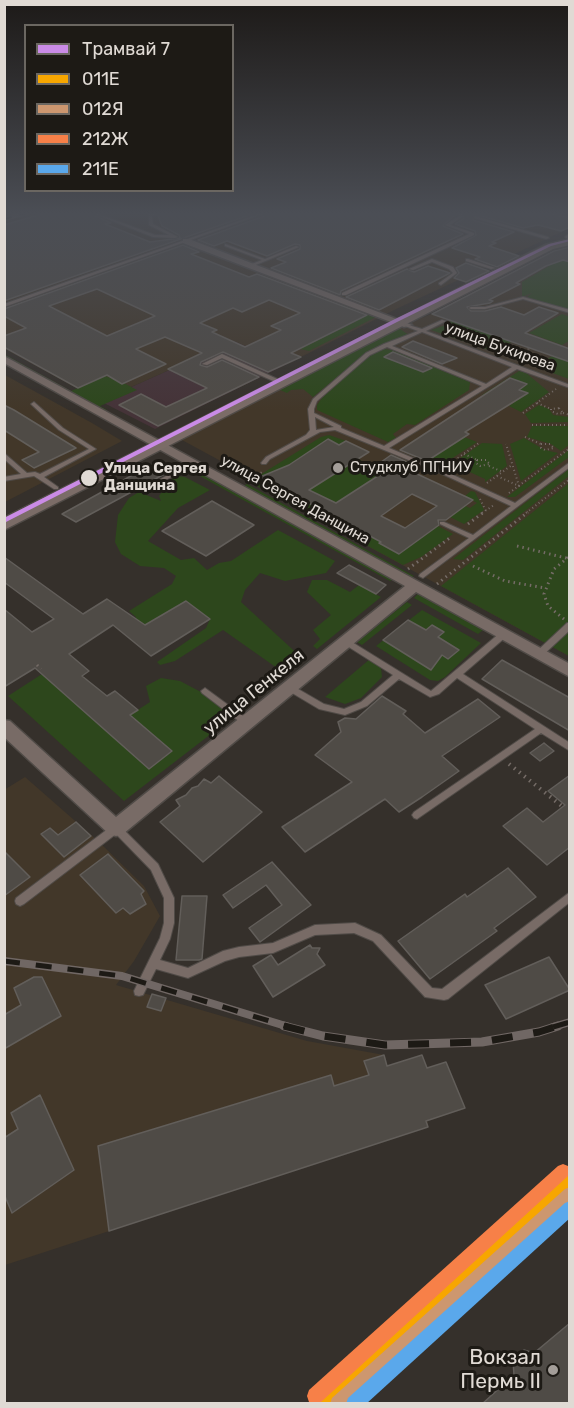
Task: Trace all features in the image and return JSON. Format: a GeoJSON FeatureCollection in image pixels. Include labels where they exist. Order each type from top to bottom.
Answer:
{"type":"FeatureCollection","features":[{"type":"Feature","properties":{"kind":"main road"},"geometry":{"type":"LineString","coordinates":[[398,322],[474,279]]}},
{"type":"Feature","properties":{"kind":"main road"},"geometry":{"type":"LineString","coordinates":[[4,525],[277,381],[486,279]]}},
{"type":"Feature","properties":{"kind":"main road"},"geometry":{"type":"LineString","coordinates":[[4,513],[156,443]]}},
{"type":"Feature","properties":{"kind":"street","name":"улица Букирева"},"geometry":{"type":"LineString","coordinates":[[289,279],[343,297],[398,322]]}},
{"type":"Feature","properties":{"kind":"street","name":"улица Сергея Данщина"},"geometry":{"type":"LineString","coordinates":[[4,359],[193,463],[419,581],[504,634],[570,671]]}},
{"type":"Feature","properties":{"kind":"street","name":"улица Генкеля"},"geometry":{"type":"LineString","coordinates":[[116,828],[419,581]]}},
{"type":"Feature","properties":{"kind":"street"},"geometry":{"type":"LineString","coordinates":[[4,726],[116,828]]}},
{"type":"Feature","properties":{"kind":"lane"},"geometry":{"type":"LineString","coordinates":[[4,306],[80,279]]}},
{"type":"Feature","properties":{"kind":"lane"},"geometry":{"type":"LineString","coordinates":[[343,297],[381,279]]}},
{"type":"Feature","properties":{"kind":"lane"},"geometry":{"type":"LineString","coordinates":[[343,297],[387,279]]}},
{"type":"Feature","properties":{"kind":"lane"},"geometry":{"type":"LineString","coordinates":[[441,284],[448,279]]}},
{"type":"Feature","properties":{"kind":"lane"},"geometry":{"type":"LineString","coordinates":[[471,308],[485,308],[523,298],[570,312]]}},
{"type":"Feature","properties":{"kind":"lane"},"geometry":{"type":"LineString","coordinates":[[308,436],[313,430],[311,409],[315,399],[368,354],[444,321]]}},
{"type":"Feature","properties":{"kind":"lane","name":"улица Букирева"},"geometry":{"type":"LineString","coordinates":[[398,322],[570,387]]}},
{"type":"Feature","properties":{"kind":"lane"},"geometry":{"type":"LineString","coordinates":[[386,345],[487,386]]}},
{"type":"Feature","properties":{"kind":"lane"},"geometry":{"type":"LineString","coordinates":[[205,364],[222,356],[277,381]]}},
{"type":"Feature","properties":{"kind":"lane"},"geometry":{"type":"LineString","coordinates":[[385,448],[516,367]]}},
{"type":"Feature","properties":{"kind":"lane"},"geometry":{"type":"LineString","coordinates":[[34,404],[61,429],[93,449],[39,477]]}},
{"type":"Feature","properties":{"kind":"lane"},"geometry":{"type":"LineString","coordinates":[[312,414],[515,505]]}},
{"type":"Feature","properties":{"kind":"lane"},"geometry":{"type":"LineString","coordinates":[[261,461],[283,454],[286,449],[308,436],[326,429],[345,430]]}},
{"type":"Feature","properties":{"kind":"lane"},"geometry":{"type":"LineString","coordinates":[[4,455],[26,476]]}},
{"type":"Feature","properties":{"kind":"lane"},"geometry":{"type":"LineString","coordinates":[[142,491],[193,463]]}},
{"type":"Feature","properties":{"kind":"lane","name":"улица Генкеля"},"geometry":{"type":"LineString","coordinates":[[419,581],[570,464]]}},
{"type":"Feature","properties":{"kind":"lane"},"geometry":{"type":"LineString","coordinates":[[4,479],[35,474],[56,488]]}},
{"type":"Feature","properties":{"kind":"lane"},"geometry":{"type":"LineString","coordinates":[[442,523],[473,537]]}},
{"type":"Feature","properties":{"kind":"lane"},"geometry":{"type":"LineString","coordinates":[[539,654],[570,625]]}},
{"type":"Feature","properties":{"kind":"lane"},"geometry":{"type":"LineString","coordinates":[[347,642],[430,694],[436,692],[457,675],[504,634]]}},
{"type":"Feature","properties":{"kind":"lane"},"geometry":{"type":"LineString","coordinates":[[290,688],[322,708],[345,712],[364,704],[399,675]]}},
{"type":"Feature","properties":{"kind":"lane"},"geometry":{"type":"LineString","coordinates":[[457,675],[570,748]]}},
{"type":"Feature","properties":{"kind":"lane"},"geometry":{"type":"LineString","coordinates":[[205,691],[247,723]]}},
{"type":"Feature","properties":{"kind":"lane"},"geometry":{"type":"LineString","coordinates":[[417,815],[541,729]]}},
{"type":"Feature","properties":{"kind":"lane"},"geometry":{"type":"LineString","coordinates":[[20,901],[116,828],[154,867],[169,898],[169,923],[160,952],[139,991]]}},
{"type":"Feature","properties":{"kind":"lane"},"geometry":{"type":"LineString","coordinates":[[154,963],[188,973],[223,956],[273,948],[315,930],[355,928],[377,938],[429,993],[444,995],[570,896]]}},
{"type":"Feature","properties":{"kind":"path"},"geometry":{"type":"LineString","coordinates":[[523,412],[563,384]]}},
{"type":"Feature","properties":{"kind":"path"},"geometry":{"type":"LineString","coordinates":[[537,403],[551,409],[559,408],[570,416]]}},
{"type":"Feature","properties":{"kind":"path"},"geometry":{"type":"LineString","coordinates":[[551,409],[555,414],[563,413]]}},
{"type":"Feature","properties":{"kind":"path"},"geometry":{"type":"LineString","coordinates":[[532,425],[569,424]]}},
{"type":"Feature","properties":{"kind":"path"},"geometry":{"type":"LineString","coordinates":[[525,437],[541,444],[552,444],[552,449]]}},
{"type":"Feature","properties":{"kind":"path"},"geometry":{"type":"LineString","coordinates":[[445,466],[479,442]]}},
{"type":"Feature","properties":{"kind":"path"},"geometry":{"type":"LineString","coordinates":[[506,444],[519,486]]}},
{"type":"Feature","properties":{"kind":"path"},"geometry":{"type":"LineString","coordinates":[[541,444],[543,449],[552,449],[562,453]]}},
{"type":"Feature","properties":{"kind":"path"},"geometry":{"type":"LineString","coordinates":[[501,499],[570,448]]}},
{"type":"Feature","properties":{"kind":"path"},"geometry":{"type":"LineString","coordinates":[[464,454],[477,460],[486,460],[490,462],[489,466]]}},
{"type":"Feature","properties":{"kind":"path"},"geometry":{"type":"LineString","coordinates":[[477,460],[477,465],[489,466],[503,472]]}},
{"type":"Feature","properties":{"kind":"path"},"geometry":{"type":"LineString","coordinates":[[479,489],[512,465]]}},
{"type":"Feature","properties":{"kind":"path"},"geometry":{"type":"LineString","coordinates":[[248,481],[263,471]]}},
{"type":"Feature","properties":{"kind":"path"},"geometry":{"type":"LineString","coordinates":[[497,476],[519,486]]}},
{"type":"Feature","properties":{"kind":"path"},"geometry":{"type":"LineString","coordinates":[[437,584],[570,479]]}},
{"type":"Feature","properties":{"kind":"path"},"geometry":{"type":"LineString","coordinates":[[518,546],[569,558]]}},
{"type":"Feature","properties":{"kind":"path"},"geometry":{"type":"LineString","coordinates":[[569,558],[554,569],[545,588],[544,597],[548,606],[570,625]]}},
{"type":"Feature","properties":{"kind":"path"},"geometry":{"type":"LineString","coordinates":[[408,568],[415,564]]}},
{"type":"Feature","properties":{"kind":"path"},"geometry":{"type":"LineString","coordinates":[[473,566],[505,581],[545,588]]}},
{"type":"Feature","properties":{"kind":"path"},"geometry":{"type":"LineString","coordinates":[[37,665],[41,669]]}},
{"type":"Feature","properties":{"kind":"path"},"geometry":{"type":"LineString","coordinates":[[501,758],[562,807]]}},
{"type":"Feature","properties":{"kind":"shaded area"},"geometry":{"type":"Polygon","coordinates":[[[4,279],[461,279],[287,364],[234,341],[100,401],[5,349],[4,279]]]}},
{"type":"Feature","properties":{"kind":"shaded area"},"geometry":{"type":"Polygon","coordinates":[[[501,279],[569,279],[569,656],[241,477],[241,472],[182,440],[396,329],[450,306],[501,279]]]}},
{"type":"Feature","properties":{"kind":"shaded area"},"geometry":{"type":"Polygon","coordinates":[[[234,341],[287,364],[155,429],[100,401],[234,341]]]}},
{"type":"Feature","properties":{"kind":"shaded area"},"geometry":{"type":"Polygon","coordinates":[[[5,375],[92,423],[122,441],[5,502],[5,375]]]}},
{"type":"Feature","properties":{"kind":"shaded area"},"geometry":{"type":"Polygon","coordinates":[[[25,777],[98,841],[144,886],[160,916],[134,961],[116,985],[307,1041],[384,1055],[387,1066],[422,1055],[427,1068],[446,1062],[465,1108],[427,1120],[428,1127],[5,1265],[4,790],[25,777]]]}},
{"type":"Feature","properties":{"kind":"green space"},"geometry":{"type":"Polygon","coordinates":[[[528,279],[569,279],[569,311],[527,297],[532,293],[522,297],[522,282],[528,279]]]}},
{"type":"Feature","properties":{"kind":"green space"},"geometry":{"type":"Polygon","coordinates":[[[344,304],[376,317],[309,351],[300,349],[355,322],[329,312],[344,304]]]}},
{"type":"Feature","properties":{"kind":"green space"},"geometry":{"type":"Polygon","coordinates":[[[562,314],[570,317],[569,341],[562,345],[529,333],[562,314]]]}},
{"type":"Feature","properties":{"kind":"green space"},"geometry":{"type":"Polygon","coordinates":[[[447,319],[513,341],[495,352],[431,330],[451,323],[447,319]]]}},
{"type":"Feature","properties":{"kind":"green space"},"geometry":{"type":"Polygon","coordinates":[[[396,329],[409,335],[369,351],[313,397],[303,389],[291,390],[287,393],[280,390],[396,329]]]}},
{"type":"Feature","properties":{"kind":"green space"},"geometry":{"type":"Polygon","coordinates":[[[385,349],[470,382],[469,390],[415,425],[407,424],[393,434],[396,438],[388,442],[317,410],[317,405],[322,398],[347,374],[374,353],[385,349]]]}},
{"type":"Feature","properties":{"kind":"green space"},"geometry":{"type":"Polygon","coordinates":[[[4,354],[71,391],[105,376],[137,390],[100,406],[107,410],[104,412],[5,357],[4,354]]]}},
{"type":"Feature","properties":{"kind":"green space"},"geometry":{"type":"Polygon","coordinates":[[[552,356],[569,362],[569,379],[536,367],[552,356]]]}},
{"type":"Feature","properties":{"kind":"green space"},"geometry":{"type":"Polygon","coordinates":[[[519,371],[525,372],[549,392],[521,412],[509,406],[527,393],[502,383],[484,397],[482,395],[519,371]]]}},
{"type":"Feature","properties":{"kind":"green space"},"geometry":{"type":"Polygon","coordinates":[[[539,405],[549,409],[553,415],[569,417],[569,422],[531,423],[525,414],[539,405]]]}},
{"type":"Feature","properties":{"kind":"green space"},"geometry":{"type":"Polygon","coordinates":[[[532,426],[569,426],[569,445],[561,451],[551,444],[527,437],[532,426]]]}},
{"type":"Feature","properties":{"kind":"green space"},"geometry":{"type":"Polygon","coordinates":[[[329,435],[346,441],[340,445],[328,440],[266,480],[302,499],[312,492],[309,490],[358,459],[384,472],[336,503],[381,542],[380,544],[399,554],[438,526],[453,534],[421,557],[403,565],[253,484],[259,480],[255,478],[321,437],[329,435]]]}},
{"type":"Feature","properties":{"kind":"green space"},"geometry":{"type":"Polygon","coordinates":[[[464,437],[477,442],[448,461],[436,463],[408,451],[464,437]]]}},
{"type":"Feature","properties":{"kind":"green space"},"geometry":{"type":"Polygon","coordinates":[[[524,438],[545,450],[558,453],[521,481],[510,444],[524,438]]]}},
{"type":"Feature","properties":{"kind":"green space"},"geometry":{"type":"Polygon","coordinates":[[[482,443],[502,444],[507,466],[485,482],[485,479],[452,464],[482,443]]]}},
{"type":"Feature","properties":{"kind":"green space"},"geometry":{"type":"Polygon","coordinates":[[[569,450],[569,457],[515,497],[507,497],[569,450]]]}},
{"type":"Feature","properties":{"kind":"green space"},"geometry":{"type":"Polygon","coordinates":[[[192,466],[395,578],[390,581],[187,469],[192,466]]]}},
{"type":"Feature","properties":{"kind":"green space"},"geometry":{"type":"Polygon","coordinates":[[[569,469],[569,476],[463,560],[453,559],[569,469]]]}},
{"type":"Feature","properties":{"kind":"green space"},"geometry":{"type":"Polygon","coordinates":[[[176,476],[185,477],[210,490],[178,508],[148,541],[181,560],[194,558],[207,570],[219,563],[231,561],[278,530],[335,561],[326,573],[285,581],[260,573],[245,590],[241,602],[303,659],[255,699],[247,693],[277,668],[223,630],[175,661],[160,665],[157,662],[206,628],[210,619],[186,601],[137,630],[133,626],[136,617],[129,611],[172,584],[176,576],[164,568],[140,566],[121,554],[115,542],[118,515],[129,498],[139,492],[161,501],[159,496],[162,492],[158,487],[176,476]]]}},
{"type":"Feature","properties":{"kind":"green space"},"geometry":{"type":"Polygon","coordinates":[[[569,483],[569,656],[441,586],[569,483]]]}},
{"type":"Feature","properties":{"kind":"green space"},"geometry":{"type":"Polygon","coordinates":[[[247,484],[414,576],[411,578],[244,486],[247,484]]]}},
{"type":"Feature","properties":{"kind":"green space"},"geometry":{"type":"Polygon","coordinates":[[[471,491],[475,492],[484,510],[464,524],[450,517],[463,505],[470,508],[477,503],[465,496],[471,491]]]}},
{"type":"Feature","properties":{"kind":"green space"},"geometry":{"type":"Polygon","coordinates":[[[312,580],[327,580],[350,592],[359,585],[381,597],[317,649],[313,646],[320,639],[313,630],[331,615],[307,592],[312,580]]]}},
{"type":"Feature","properties":{"kind":"green space"},"geometry":{"type":"Polygon","coordinates":[[[418,594],[483,630],[478,634],[414,598],[418,594]]]}},
{"type":"Feature","properties":{"kind":"green space"},"geometry":{"type":"Polygon","coordinates":[[[407,602],[412,605],[362,645],[357,642],[407,602]]]}},
{"type":"Feature","properties":{"kind":"green space"},"geometry":{"type":"Polygon","coordinates":[[[422,610],[481,643],[438,681],[430,680],[376,646],[422,610]]]}},
{"type":"Feature","properties":{"kind":"green space"},"geometry":{"type":"Polygon","coordinates":[[[370,659],[381,668],[382,677],[361,698],[345,704],[325,697],[370,659]]]}},
{"type":"Feature","properties":{"kind":"green space"},"geometry":{"type":"Polygon","coordinates":[[[42,674],[149,769],[172,751],[130,715],[150,702],[146,686],[161,678],[180,681],[201,692],[233,717],[124,801],[8,696],[42,674]]]}},
{"type":"Feature","properties":{"kind":"building"},"geometry":{"type":"Polygon","coordinates":[[[4,279],[68,279],[4,301],[4,279]]]}},
{"type":"Feature","properties":{"kind":"building"},"geometry":{"type":"Polygon","coordinates":[[[89,279],[270,279],[367,315],[291,353],[301,357],[268,372],[223,352],[201,362],[200,365],[207,367],[222,360],[259,377],[158,426],[119,405],[141,394],[166,407],[207,388],[168,369],[202,353],[165,337],[136,349],[166,364],[122,384],[107,375],[78,388],[4,347],[4,336],[26,328],[4,316],[4,309],[89,279]],[[97,289],[49,306],[107,336],[155,316],[97,289]],[[269,300],[242,312],[233,308],[200,323],[217,330],[212,332],[245,347],[281,330],[271,326],[300,313],[269,300]]]}},
{"type":"Feature","properties":{"kind":"building"},"geometry":{"type":"Polygon","coordinates":[[[298,279],[367,279],[341,291],[340,295],[298,279]]]}},
{"type":"Feature","properties":{"kind":"building"},"geometry":{"type":"Polygon","coordinates":[[[386,279],[439,279],[379,310],[346,297],[386,279]]]}},
{"type":"Feature","properties":{"kind":"building"},"geometry":{"type":"Polygon","coordinates":[[[456,279],[473,279],[466,282],[456,279]]]}},
{"type":"Feature","properties":{"kind":"building"},"geometry":{"type":"Polygon","coordinates":[[[500,279],[524,279],[516,283],[520,284],[489,300],[493,301],[490,303],[467,307],[471,311],[485,311],[501,307],[524,315],[539,307],[558,313],[525,333],[570,349],[570,362],[432,314],[500,279]]]}},
{"type":"Feature","properties":{"kind":"building"},"geometry":{"type":"Polygon","coordinates":[[[413,341],[457,358],[442,364],[402,347],[413,341]]]}},
{"type":"Feature","properties":{"kind":"building"},"geometry":{"type":"Polygon","coordinates":[[[393,352],[432,368],[423,372],[384,357],[393,352]]]}},
{"type":"Feature","properties":{"kind":"building"},"geometry":{"type":"Polygon","coordinates":[[[510,378],[527,384],[519,390],[528,393],[465,432],[469,434],[427,461],[400,450],[510,378]]]}},
{"type":"Feature","properties":{"kind":"building"},"geometry":{"type":"Polygon","coordinates":[[[4,405],[76,448],[34,468],[22,460],[39,452],[4,430],[4,405]]]}},
{"type":"Feature","properties":{"kind":"building"},"geometry":{"type":"Polygon","coordinates":[[[328,439],[339,445],[346,441],[369,452],[309,490],[336,503],[384,472],[374,467],[391,455],[419,467],[415,469],[418,470],[415,473],[473,500],[446,520],[438,520],[439,525],[399,554],[260,477],[289,465],[328,439]],[[412,494],[381,516],[405,528],[437,506],[412,494]]]}},
{"type":"Feature","properties":{"kind":"building"},"geometry":{"type":"Polygon","coordinates":[[[156,462],[172,470],[76,522],[62,514],[156,462]]]}},
{"type":"Feature","properties":{"kind":"building"},"geometry":{"type":"Polygon","coordinates":[[[212,501],[254,525],[206,556],[162,531],[212,501]]]}},
{"type":"Feature","properties":{"kind":"building"},"geometry":{"type":"Polygon","coordinates":[[[4,557],[83,614],[107,599],[145,625],[186,601],[210,619],[151,656],[113,625],[69,654],[89,671],[82,676],[107,696],[115,691],[138,710],[130,715],[172,751],[149,769],[35,668],[4,687],[4,609],[32,632],[54,619],[4,582],[4,557]]]}},
{"type":"Feature","properties":{"kind":"building"},"geometry":{"type":"Polygon","coordinates":[[[349,565],[386,585],[376,594],[337,573],[349,565]]]}},
{"type":"Feature","properties":{"kind":"building"},"geometry":{"type":"Polygon","coordinates":[[[408,620],[426,630],[432,625],[444,632],[438,637],[459,650],[448,659],[442,655],[431,670],[383,640],[408,620]]]}},
{"type":"Feature","properties":{"kind":"building"},"geometry":{"type":"Polygon","coordinates":[[[502,660],[570,698],[570,731],[482,679],[502,660]]]}},
{"type":"Feature","properties":{"kind":"building"},"geometry":{"type":"Polygon","coordinates":[[[382,696],[406,711],[403,714],[425,733],[478,699],[500,717],[442,756],[459,771],[422,797],[399,812],[385,799],[305,852],[282,827],[352,782],[315,755],[341,732],[338,722],[345,718],[356,719],[382,696]]]}},
{"type":"Feature","properties":{"kind":"building"},"geometry":{"type":"Polygon","coordinates":[[[544,743],[554,751],[540,761],[530,753],[544,743]]]}},
{"type":"Feature","properties":{"kind":"building"},"geometry":{"type":"Polygon","coordinates":[[[570,775],[570,847],[547,865],[503,826],[527,808],[543,822],[565,805],[548,791],[570,775]]]}},
{"type":"Feature","properties":{"kind":"building"},"geometry":{"type":"Polygon","coordinates":[[[219,776],[262,812],[203,862],[160,822],[180,806],[176,800],[198,786],[204,779],[211,783],[219,776]]]}},
{"type":"Feature","properties":{"kind":"building"},"geometry":{"type":"Polygon","coordinates":[[[76,822],[91,836],[64,857],[41,834],[50,828],[58,835],[76,822]]]}},
{"type":"Feature","properties":{"kind":"building"},"geometry":{"type":"Polygon","coordinates":[[[4,851],[30,877],[4,896],[4,851]]]}},
{"type":"Feature","properties":{"kind":"building"},"geometry":{"type":"Polygon","coordinates":[[[108,854],[144,891],[141,894],[146,904],[130,914],[123,908],[116,913],[80,875],[108,854]]]}},
{"type":"Feature","properties":{"kind":"building"},"geometry":{"type":"Polygon","coordinates":[[[272,862],[311,905],[260,942],[249,928],[282,905],[266,885],[233,908],[223,895],[272,862]]]}},
{"type":"Feature","properties":{"kind":"building"},"geometry":{"type":"Polygon","coordinates":[[[508,868],[536,897],[494,928],[497,931],[430,979],[398,941],[465,894],[467,897],[508,868]]]}},
{"type":"Feature","properties":{"kind":"building"},"geometry":{"type":"Polygon","coordinates":[[[182,896],[207,896],[202,959],[199,960],[176,960],[182,896]]]}},
{"type":"Feature","properties":{"kind":"building"},"geometry":{"type":"Polygon","coordinates":[[[310,945],[312,948],[320,948],[317,954],[325,965],[273,997],[253,966],[271,955],[278,965],[310,945]]]}},
{"type":"Feature","properties":{"kind":"building"},"geometry":{"type":"Polygon","coordinates":[[[549,957],[570,990],[506,1019],[485,985],[549,957]]]}},
{"type":"Feature","properties":{"kind":"building"},"geometry":{"type":"Polygon","coordinates":[[[34,977],[42,977],[61,1016],[4,1049],[4,1015],[21,1005],[14,988],[34,977]]]}},
{"type":"Feature","properties":{"kind":"building"},"geometry":{"type":"Polygon","coordinates":[[[152,994],[166,998],[161,1011],[147,1007],[152,994]]]}},
{"type":"Feature","properties":{"kind":"building"},"geometry":{"type":"Polygon","coordinates":[[[384,1055],[387,1066],[422,1055],[427,1068],[446,1062],[465,1108],[426,1121],[428,1127],[109,1231],[98,1146],[331,1075],[334,1086],[369,1075],[364,1061],[384,1055]]]}},
{"type":"Feature","properties":{"kind":"building"},"geometry":{"type":"Polygon","coordinates":[[[40,1095],[74,1170],[12,1213],[4,1194],[4,1138],[18,1129],[11,1113],[40,1095]]]}},
{"type":"Feature","properties":{"kind":"building","name":"Вокзал Пермь II"},"geometry":{"type":"Polygon","coordinates":[[[570,1323],[570,1404],[482,1404],[514,1375],[513,1361],[524,1350],[534,1353],[570,1323]]]}},
{"type":"Feature","properties":{"kind":"railway"},"geometry":{"type":"LineString","coordinates":[[4,961],[122,976],[289,1027]]}},
{"type":"Feature","properties":{"kind":"railway"},"geometry":{"type":"LineString","coordinates":[[553,1027],[570,1022]]}},
{"type":"Feature","properties":{"kind":"railway"},"geometry":{"type":"LineString","coordinates":[[284,1026],[323,1036],[385,1045],[482,1042],[539,1032],[558,1026]]}},
{"type":"Feature","properties":{"kind":"tram line","name":"7"},"geometry":{"type":"LineString","coordinates":[[4,521],[481,279]]}},
{"type":"Feature","properties":{"kind":"transit line","name":"212Ж"},"geometry":{"type":"LineString","coordinates":[[315,1396],[563,1171]]}},
{"type":"Feature","properties":{"kind":"transit line","name":"011Е"},"geometry":{"type":"LineString","coordinates":[[323,1404],[570,1179]]}},
{"type":"Feature","properties":{"kind":"transit line","name":"012Я"},"geometry":{"type":"LineString","coordinates":[[338,1404],[570,1194]]}},
{"type":"Feature","properties":{"kind":"transit line","name":"211Е"},"geometry":{"type":"LineString","coordinates":[[354,1404],[570,1208]]}},
{"type":"Feature","properties":{"kind":"place","name":"Студклуб ПГНИУ"},"geometry":{"type":"Point","coordinates":[338,468]}},
{"type":"Feature","properties":{"kind":"place","name":"Улица Сергея Данщина"},"geometry":{"type":"Point","coordinates":[89,478]}},
{"type":"Feature","properties":{"kind":"place","name":"Вокзал Пермь II"},"geometry":{"type":"Point","coordinates":[553,1370]}}]}
